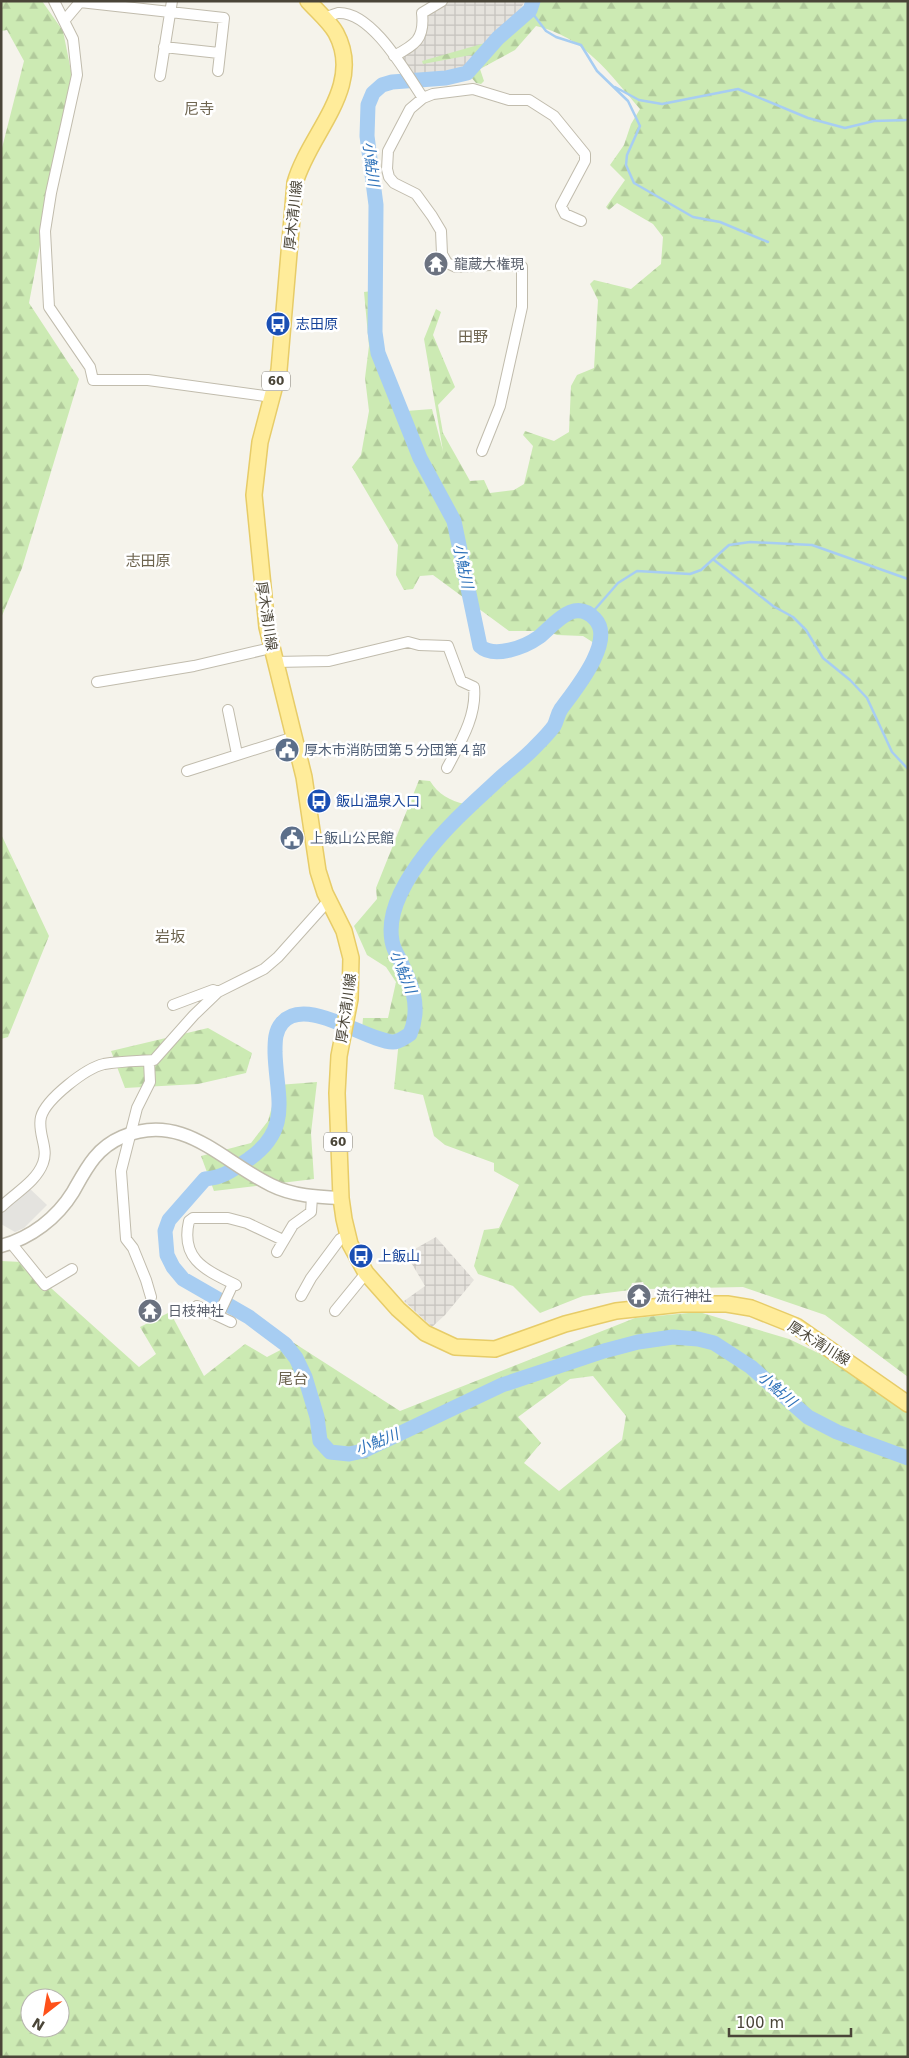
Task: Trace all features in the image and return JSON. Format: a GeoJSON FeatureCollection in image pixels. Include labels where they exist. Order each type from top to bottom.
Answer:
{"type":"FeatureCollection","features":[{"type":"Feature","properties":{"kind":"main road","name":"厚木清川線"},"geometry":{"type":"LineString","coordinates":[[308,1],[336,32],[342,46],[346,74],[341,90],[306,154],[295,182],[279,370],[260,442],[254,495],[263,601],[273,655],[304,777],[317,863],[329,900],[344,931],[351,958],[348,1008],[342,1039],[337,1088],[341,1198],[348,1240]]}},
{"type":"Feature","properties":{"kind":"main road","name":"60"},"geometry":{"type":"LineString","coordinates":[[348,1240],[366,1273]]}},
{"type":"Feature","properties":{"kind":"main road","name":"厚木清川線"},"geometry":{"type":"LineString","coordinates":[[366,1273],[418,1327],[445,1344],[465,1349],[495,1349],[565,1324],[616,1311],[703,1303],[752,1308],[808,1332],[908,1404]]}},
{"type":"Feature","properties":{"kind":"street"},"geometry":{"type":"LineString","coordinates":[[54,1],[73,39],[76,76],[45,231],[49,308],[90,367],[93,380],[148,380],[272,397]]}},
{"type":"Feature","properties":{"kind":"street"},"geometry":{"type":"LineString","coordinates":[[394,57],[418,40],[424,27],[422,14],[442,1]]}},
{"type":"Feature","properties":{"kind":"street"},"geometry":{"type":"LineString","coordinates":[[64,20],[80,2],[171,6],[224,18],[218,72]]}},
{"type":"Feature","properties":{"kind":"street"},"geometry":{"type":"LineString","coordinates":[[160,76],[171,6]]}},
{"type":"Feature","properties":{"kind":"street"},"geometry":{"type":"LineString","coordinates":[[324,18],[338,13],[359,18],[369,24],[421,95]]}},
{"type":"Feature","properties":{"kind":"street"},"geometry":{"type":"LineString","coordinates":[[164,47],[219,54]]}},
{"type":"Feature","properties":{"kind":"street"},"geometry":{"type":"LineString","coordinates":[[482,451],[500,406],[522,307],[522,268],[507,264],[456,267],[447,263],[442,254],[441,231],[432,216],[416,194],[394,183],[389,177],[387,169],[388,151],[410,109],[421,95],[473,89],[510,100],[529,100],[554,116],[585,154],[585,161],[561,206],[565,214],[582,221]]}},
{"type":"Feature","properties":{"kind":"street"},"geometry":{"type":"LineString","coordinates":[[97,682],[273,655],[329,661],[408,642],[419,645],[448,646],[461,681],[474,686],[474,697],[473,713],[447,768]]}},
{"type":"Feature","properties":{"kind":"street"},"geometry":{"type":"LineString","coordinates":[[228,710],[237,754]]}},
{"type":"Feature","properties":{"kind":"street"},"geometry":{"type":"LineString","coordinates":[[187,771],[294,737]]}},
{"type":"Feature","properties":{"kind":"street"},"geometry":{"type":"LineString","coordinates":[[1,1207],[37,1174],[42,1165],[44,1150],[39,1128],[42,1116],[49,1103],[66,1087],[100,1065],[154,1060],[194,1015],[218,992],[270,965],[292,944],[329,900]]}},
{"type":"Feature","properties":{"kind":"street"},"geometry":{"type":"LineString","coordinates":[[173,1005],[205,992],[213,990],[218,992]]}},
{"type":"Feature","properties":{"kind":"street"},"geometry":{"type":"LineString","coordinates":[[149,1060],[150,1082],[137,1108],[121,1171],[126,1239],[133,1248],[146,1280],[150,1297]]}},
{"type":"Feature","properties":{"kind":"street"},"geometry":{"type":"LineString","coordinates":[[72,1269],[46,1286],[6,1244],[32,1233],[52,1218],[68,1199],[85,1168],[98,1152],[115,1140],[144,1130],[169,1130],[194,1138],[280,1190],[312,1197],[341,1198]]}},
{"type":"Feature","properties":{"kind":"street"},"geometry":{"type":"LineString","coordinates":[[277,1252],[293,1225],[315,1210],[312,1197]]}},
{"type":"Feature","properties":{"kind":"street"},"geometry":{"type":"LineString","coordinates":[[218,1315],[234,1285],[203,1268],[194,1259],[188,1249],[186,1232],[189,1221],[192,1218],[228,1218],[247,1223],[283,1240]]}},
{"type":"Feature","properties":{"kind":"street"},"geometry":{"type":"LineString","coordinates":[[301,1296],[311,1278],[340,1239],[348,1240]]}},
{"type":"Feature","properties":{"kind":"street"},"geometry":{"type":"LineString","coordinates":[[336,1311],[366,1273]]}},
{"type":"Feature","properties":{"kind":"street"},"geometry":{"type":"LineString","coordinates":[[197,1306],[231,1322]]}},
{"type":"Feature","properties":{"kind":"shaded area"},"geometry":{"type":"Polygon","coordinates":[[[446,1],[525,1],[516,16],[475,55],[464,71],[442,77],[417,78],[410,75],[400,55],[409,50],[424,15],[446,1]]]}},
{"type":"Feature","properties":{"kind":"shaded area"},"geometry":{"type":"Polygon","coordinates":[[[28,1187],[47,1205],[24,1228],[15,1232],[1,1224],[1,1210],[28,1187]]]}},
{"type":"Feature","properties":{"kind":"shaded area"},"geometry":{"type":"Polygon","coordinates":[[[436,1237],[474,1280],[445,1315],[432,1327],[404,1301],[425,1286],[406,1254],[436,1237]]]}},
{"type":"Feature","properties":{"kind":"green space"},"geometry":{"type":"Polygon","coordinates":[[[1,1],[42,1],[63,31],[72,76],[29,303],[79,379],[22,568],[1,618],[1,152],[24,61],[7,30],[1,31],[1,1]]]}},
{"type":"Feature","properties":{"kind":"green space"},"geometry":{"type":"Polygon","coordinates":[[[529,1],[908,1],[908,1377],[825,1315],[743,1287],[646,1289],[643,1282],[632,1283],[630,1290],[583,1296],[540,1313],[513,1286],[478,1274],[474,1266],[484,1230],[499,1228],[519,1185],[494,1171],[494,1163],[445,1145],[434,1136],[423,1095],[394,1089],[399,1040],[362,1030],[363,1018],[388,1018],[396,982],[386,967],[367,955],[354,926],[377,899],[376,888],[419,780],[430,781],[445,796],[465,804],[492,779],[511,773],[532,753],[581,694],[591,669],[594,643],[583,636],[557,635],[546,631],[509,631],[433,575],[420,576],[413,589],[404,590],[396,575],[398,545],[352,467],[361,455],[369,411],[365,378],[369,346],[364,292],[380,290],[382,318],[376,329],[399,417],[406,411],[432,409],[443,451],[424,339],[436,309],[441,312],[433,335],[455,387],[438,405],[443,433],[470,481],[484,480],[490,493],[514,490],[524,484],[533,446],[523,435],[525,431],[554,441],[569,432],[571,386],[577,375],[594,368],[598,300],[590,284],[594,280],[631,289],[661,264],[663,237],[653,224],[617,203],[609,210],[606,207],[625,180],[610,165],[624,145],[631,124],[640,109],[594,58],[568,39],[553,31],[536,26],[515,50],[480,69],[484,81],[481,84],[476,83],[471,77],[476,63],[471,55],[423,64],[422,61],[499,39],[529,1]]]}},
{"type":"Feature","properties":{"kind":"green space"},"geometry":{"type":"Polygon","coordinates":[[[1,834],[49,936],[8,1037],[1,1039],[1,834]]]}},
{"type":"Feature","properties":{"kind":"green space"},"geometry":{"type":"Polygon","coordinates":[[[208,1028],[252,1053],[246,1073],[198,1084],[125,1088],[111,1051],[208,1028]]]}},
{"type":"Feature","properties":{"kind":"green space"},"geometry":{"type":"Polygon","coordinates":[[[317,1082],[311,1133],[314,1179],[214,1191],[201,1156],[251,1143],[268,1121],[278,1085],[317,1082]]]}},
{"type":"Feature","properties":{"kind":"green space"},"geometry":{"type":"Polygon","coordinates":[[[1,1261],[22,1262],[139,1367],[156,1354],[140,1327],[170,1312],[204,1376],[245,1344],[267,1357],[294,1343],[400,1411],[635,1318],[699,1312],[789,1339],[908,1396],[908,2057],[1,2057],[1,1261]],[[593,1376],[570,1379],[518,1417],[541,1443],[524,1463],[559,1491],[622,1440],[626,1416],[593,1376]]]}},
{"type":"Feature","properties":{"kind":"waterway","name":"小鮎川"},"geometry":{"type":"LineString","coordinates":[[533,1],[530,10],[498,38],[467,73],[446,78],[392,82],[382,85],[373,93],[368,105],[367,136],[376,205],[375,332],[378,353],[420,458],[454,521],[480,646],[486,650],[501,652],[518,648],[539,637],[565,615],[580,611],[587,613],[595,619],[600,628],[597,652],[591,666],[561,709],[550,731],[444,832],[420,861],[400,893],[392,917],[391,929],[393,945],[414,995],[415,1014],[410,1034],[393,1042],[381,1040],[320,1016],[305,1014],[292,1016],[282,1023],[275,1040],[279,1110],[277,1123],[272,1135],[263,1147],[249,1159],[223,1175],[205,1179],[169,1220],[165,1231],[167,1255],[173,1267],[183,1279],[249,1317],[285,1344],[296,1358],[305,1377],[317,1417],[320,1441],[330,1452],[349,1454],[363,1451],[502,1385],[604,1351],[638,1342],[673,1337],[698,1339],[714,1343],[751,1367],[808,1417],[837,1432],[908,1458]]}},
{"type":"Feature","properties":{"kind":"waterway"},"geometry":{"type":"LineString","coordinates":[[530,10],[546,31],[556,37],[581,45],[597,71],[628,101],[640,126],[627,155],[626,165],[634,183],[693,217],[720,222],[768,242]]}},
{"type":"Feature","properties":{"kind":"waterway"},"geometry":{"type":"LineString","coordinates":[[615,87],[639,100],[662,104],[738,89],[808,118],[845,128],[874,121],[908,120]]}},
{"type":"Feature","properties":{"kind":"waterway"},"geometry":{"type":"LineString","coordinates":[[590,615],[618,583],[637,571],[690,574],[701,570],[729,545],[750,542],[812,545],[908,579]]}},
{"type":"Feature","properties":{"kind":"waterway"},"geometry":{"type":"LineString","coordinates":[[714,560],[773,606],[793,617],[806,630],[823,658],[850,680],[867,698],[892,752],[908,769]]}},
{"type":"Feature","properties":{"kind":"place","name":"龍蔵大権現"},"geometry":{"type":"Point","coordinates":[436,264]}},
{"type":"Feature","properties":{"kind":"place","name":"志田原"},"geometry":{"type":"Point","coordinates":[278,324]}},
{"type":"Feature","properties":{"kind":"place","name":"厚木市消防団第５分団第４部"},"geometry":{"type":"Point","coordinates":[287,750]}},
{"type":"Feature","properties":{"kind":"place","name":"飯山温泉入口"},"geometry":{"type":"Point","coordinates":[319,801]}},
{"type":"Feature","properties":{"kind":"place","name":"上飯山公民館"},"geometry":{"type":"Point","coordinates":[292,838]}},
{"type":"Feature","properties":{"kind":"place","name":"上飯山"},"geometry":{"type":"Point","coordinates":[361,1256]}},
{"type":"Feature","properties":{"kind":"place","name":"流行神社"},"geometry":{"type":"Point","coordinates":[639,1296]}},
{"type":"Feature","properties":{"kind":"place","name":"日枝神社"},"geometry":{"type":"Point","coordinates":[150,1311]}},
{"type":"Feature","properties":{"kind":"district","name":"尼寺"},"geometry":{"type":"Point","coordinates":[199,109]}},
{"type":"Feature","properties":{"kind":"district","name":"田野"},"geometry":{"type":"Point","coordinates":[473,337]}},
{"type":"Feature","properties":{"kind":"district","name":"志田原"},"geometry":{"type":"Point","coordinates":[148,561]}},
{"type":"Feature","properties":{"kind":"district","name":"岩坂"},"geometry":{"type":"Point","coordinates":[170,937]}},
{"type":"Feature","properties":{"kind":"district","name":"尾台"},"geometry":{"type":"Point","coordinates":[293,1379]}}]}
